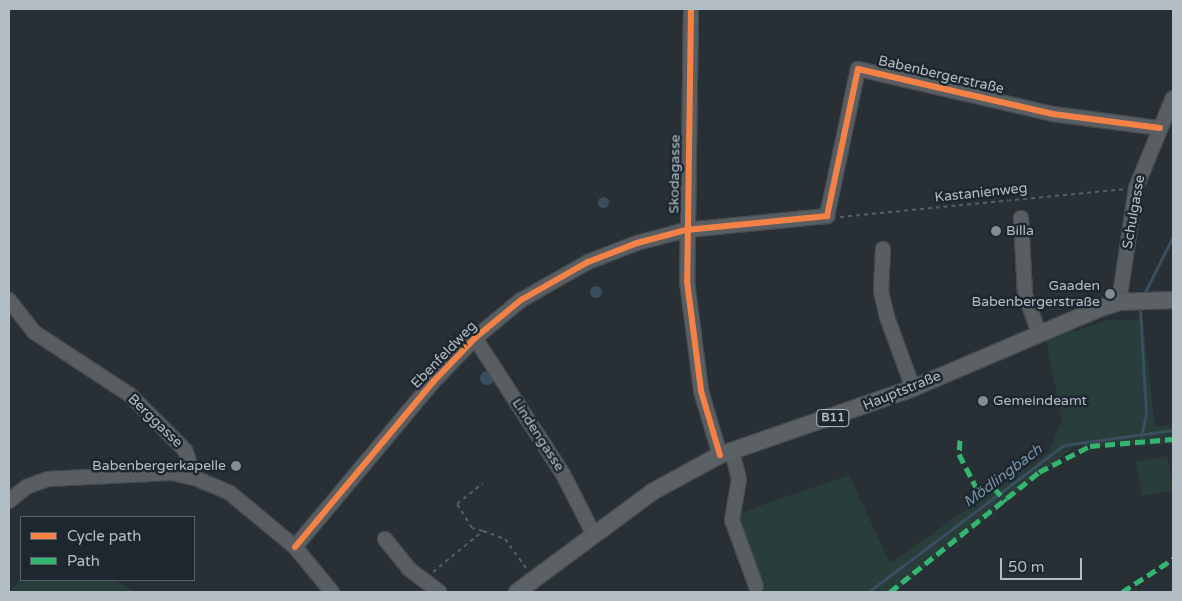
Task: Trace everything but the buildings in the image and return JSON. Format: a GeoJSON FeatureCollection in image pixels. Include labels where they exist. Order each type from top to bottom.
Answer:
{"type":"FeatureCollection","features":[{"type":"Feature","properties":{"kind":"main road","name":"Hauptstraße"},"geometry":{"type":"LineString","coordinates":[[518,592],[652,492],[726,453],[913,388],[1039,333],[1119,302],[1173,300]]}},
{"type":"Feature","properties":{"kind":"street","name":"Skodagasse"},"geometry":{"type":"LineString","coordinates":[[691,9],[686,230],[687,281],[701,391],[726,453],[739,479],[732,520],[756,586]]}},
{"type":"Feature","properties":{"kind":"street","name":"Babenbergerstraße"},"geometry":{"type":"LineString","coordinates":[[827,216],[858,69],[1052,114],[1160,128]]}},
{"type":"Feature","properties":{"kind":"street","name":"Schulgasse"},"geometry":{"type":"LineString","coordinates":[[1119,302],[1136,188],[1173,98]]}},
{"type":"Feature","properties":{"kind":"street"},"geometry":{"type":"LineString","coordinates":[[686,230],[827,216]]}},
{"type":"Feature","properties":{"kind":"street"},"geometry":{"type":"LineString","coordinates":[[1021,218],[1025,294],[1039,333]]}},
{"type":"Feature","properties":{"kind":"street","name":"Ebenfeldweg"},"geometry":{"type":"LineString","coordinates":[[295,548],[475,338],[521,300],[588,262],[686,230]]}},
{"type":"Feature","properties":{"kind":"street"},"geometry":{"type":"LineString","coordinates":[[883,249],[883,300],[913,388]]}},
{"type":"Feature","properties":{"kind":"street","name":"Berggasse"},"geometry":{"type":"LineString","coordinates":[[9,300],[34,332],[130,395],[185,450],[196,478]]}},
{"type":"Feature","properties":{"kind":"street","name":"Lindengasse"},"geometry":{"type":"LineString","coordinates":[[475,338],[564,474],[594,535]]}},
{"type":"Feature","properties":{"kind":"street"},"geometry":{"type":"LineString","coordinates":[[9,501],[26,487],[48,479],[171,473],[196,478],[230,493],[295,548],[332,592]]}},
{"type":"Feature","properties":{"kind":"street"},"geometry":{"type":"LineString","coordinates":[[385,539],[423,580],[439,592]]}},
{"type":"Feature","properties":{"kind":"path"},"geometry":{"type":"LineString","coordinates":[[483,483],[457,504],[472,528],[505,539],[534,580]]}},
{"type":"Feature","properties":{"kind":"path"},"geometry":{"type":"LineString","coordinates":[[423,580],[483,531]]}},
{"type":"Feature","properties":{"kind":"green space"},"geometry":{"type":"Polygon","coordinates":[[[1109,320],[1143,320],[1155,427],[1173,425],[1173,444],[1075,446],[895,592],[764,592],[734,515],[849,475],[890,563],[1049,452],[1062,420],[1046,340],[1109,320]]]}},
{"type":"Feature","properties":{"kind":"green space"},"geometry":{"type":"Polygon","coordinates":[[[1167,456],[1173,490],[1142,496],[1135,462],[1167,456]]]}},
{"type":"Feature","properties":{"kind":"green space"},"geometry":{"type":"Polygon","coordinates":[[[20,580],[116,581],[136,592],[9,592],[20,580]]]}},
{"type":"Feature","properties":{"kind":"water"},"geometry":{"type":"Polygon","coordinates":[[[603,196],[609,202],[603,208],[597,202],[603,196]]]}},
{"type":"Feature","properties":{"kind":"water"},"geometry":{"type":"Polygon","coordinates":[[[596,286],[602,292],[596,298],[590,292],[596,286]]]}},
{"type":"Feature","properties":{"kind":"water"},"geometry":{"type":"Polygon","coordinates":[[[487,371],[492,373],[494,378],[492,383],[487,385],[482,383],[480,378],[482,373],[487,371]]]}},
{"type":"Feature","properties":{"kind":"waterway"},"geometry":{"type":"LineString","coordinates":[[1145,292],[1173,236]]}},
{"type":"Feature","properties":{"kind":"waterway"},"geometry":{"type":"LineString","coordinates":[[1140,311],[1146,413],[1141,436]]}},
{"type":"Feature","properties":{"kind":"waterway","name":"Mödlingbach"},"geometry":{"type":"LineString","coordinates":[[868,592],[1064,445],[1173,430]]}},
{"type":"Feature","properties":{"kind":"marked path"},"geometry":{"type":"LineString","coordinates":[[890,592],[1039,472],[1090,446],[1173,439]]}},
{"type":"Feature","properties":{"kind":"marked path"},"geometry":{"type":"LineString","coordinates":[[960,440],[959,454],[978,491],[994,488],[1006,501]]}},
{"type":"Feature","properties":{"kind":"marked path"},"geometry":{"type":"LineString","coordinates":[[1122,592],[1173,559]]}},
{"type":"Feature","properties":{"kind":"cycle path"},"geometry":{"type":"LineString","coordinates":[[691,9],[687,281],[701,391],[720,455]]}},
{"type":"Feature","properties":{"kind":"cycle path"},"geometry":{"type":"LineString","coordinates":[[295,547],[433,382],[475,338],[521,300],[588,262],[637,243],[686,230],[827,216],[858,69],[1053,114],[1160,128]]}},
{"type":"Feature","properties":{"kind":"place","name":"Billa"},"geometry":{"type":"Point","coordinates":[996,231]}},
{"type":"Feature","properties":{"kind":"place","name":"Gaaden Babenbergerstraße"},"geometry":{"type":"Point","coordinates":[1110,294]}},
{"type":"Feature","properties":{"kind":"place","name":"Gemeindeamt"},"geometry":{"type":"Point","coordinates":[983,401]}},
{"type":"Feature","properties":{"kind":"place","name":"Babenbergerkapelle"},"geometry":{"type":"Point","coordinates":[236,466]}}]}
